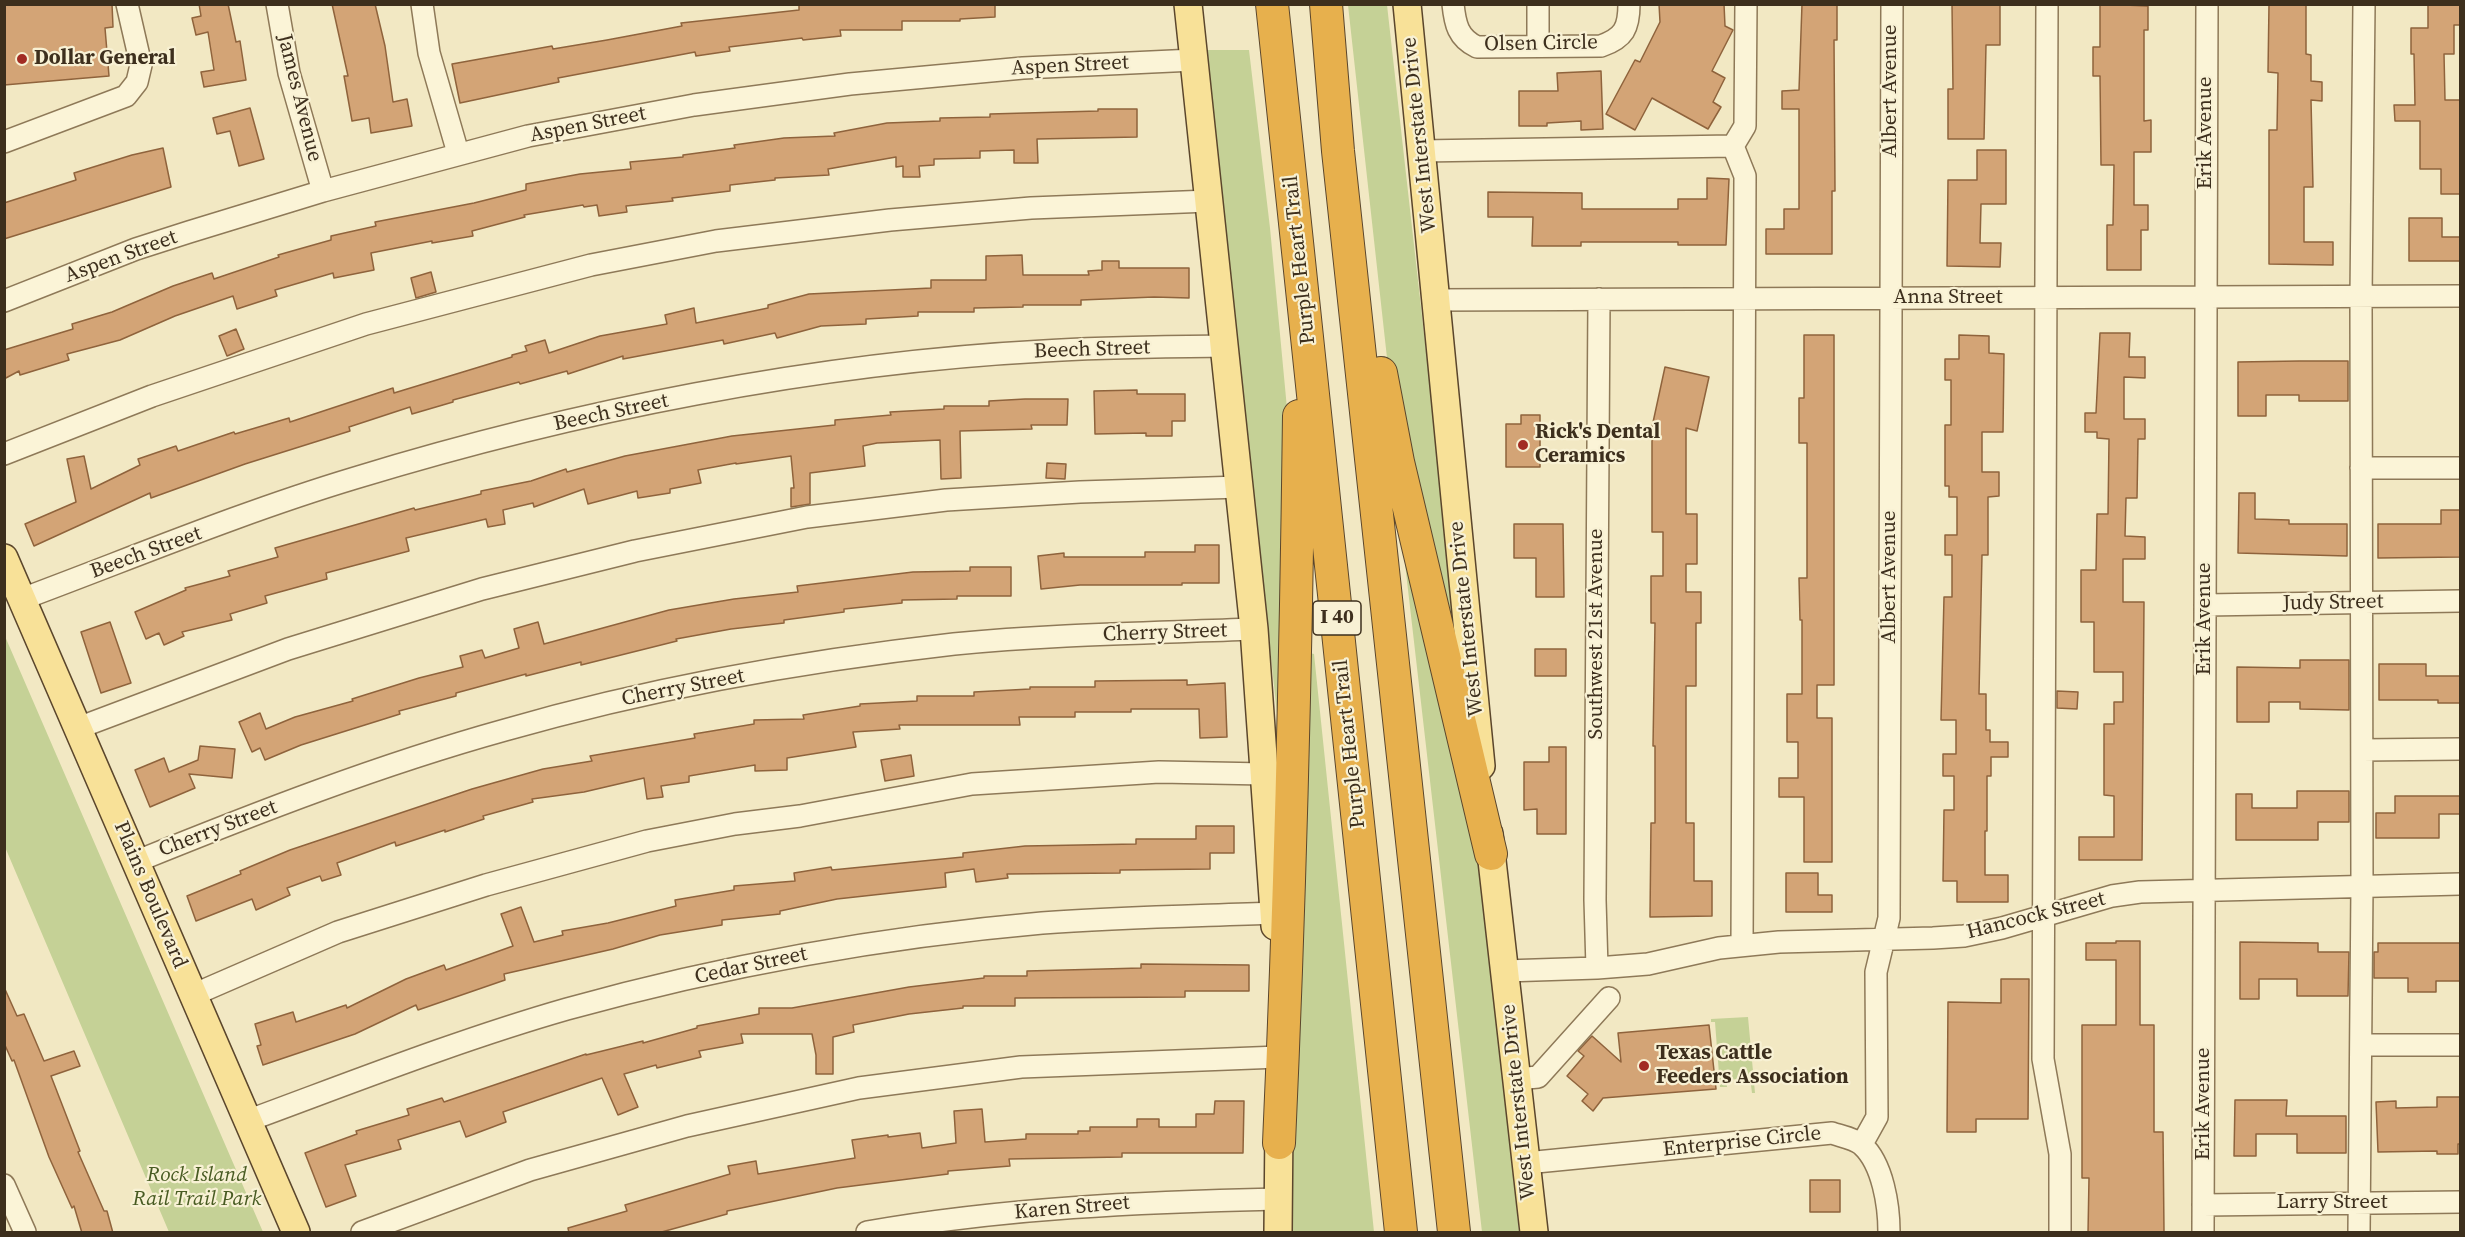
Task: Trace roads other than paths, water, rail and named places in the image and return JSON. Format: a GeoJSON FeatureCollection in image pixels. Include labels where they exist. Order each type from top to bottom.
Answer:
{"type":"FeatureCollection","features":[{"type":"Feature","properties":{"kind":"highway","name":"Purple Heart Trail"},"geometry":{"type":"LineString","coordinates":[[1272,4],[1401,1233]]}},
{"type":"Feature","properties":{"kind":"highway","name":"I 40"},"geometry":{"type":"LineString","coordinates":[[1326,4],[1338,151],[1454,1233]]}},
{"type":"Feature","properties":{"kind":"highway"},"geometry":{"type":"LineString","coordinates":[[1338,151],[1389,424],[1491,854]]}},
{"type":"Feature","properties":{"kind":"highway"},"geometry":{"type":"LineString","coordinates":[[1279,1143],[1288,941],[1299,530],[1300,262]]}},
{"type":"Feature","properties":{"kind":"main road"},"geometry":{"type":"LineString","coordinates":[[1188,4],[1240,487],[1265,774],[1275,914],[1279,1143],[1278,1233]]}},
{"type":"Feature","properties":{"kind":"main road","name":"West Interstate Drive"},"geometry":{"type":"LineString","coordinates":[[1407,4],[1491,854],[1534,1233]]}},
{"type":"Feature","properties":{"kind":"main road","name":"Plains Boulevard"},"geometry":{"type":"LineString","coordinates":[[4,558],[296,1233]]}},
{"type":"Feature","properties":{"kind":"street"},"geometry":{"type":"LineString","coordinates":[[4,142],[126,96],[137,82],[141,65],[127,4]]}},
{"type":"Feature","properties":{"kind":"street","name":"James Avenue"},"geometry":{"type":"LineString","coordinates":[[277,4],[290,73],[323,191]]}},
{"type":"Feature","properties":{"kind":"street"},"geometry":{"type":"LineString","coordinates":[[422,4],[429,53],[458,153]]}},
{"type":"Feature","properties":{"kind":"street","name":"Olsen Circle"},"geometry":{"type":"LineString","coordinates":[[1453,4],[1455,26],[1468,43],[1477,47],[1600,46],[1625,30],[1629,21],[1629,4]]}},
{"type":"Feature","properties":{"kind":"street"},"geometry":{"type":"LineString","coordinates":[[1538,4],[1538,46]]}},
{"type":"Feature","properties":{"kind":"street"},"geometry":{"type":"LineString","coordinates":[[1733,146],[1745,126],[1746,4]]}},
{"type":"Feature","properties":{"kind":"street","name":"Albert Avenue"},"geometry":{"type":"LineString","coordinates":[[1862,1144],[1876,1117],[1876,972],[1889,918],[1892,4]]}},
{"type":"Feature","properties":{"kind":"street"},"geometry":{"type":"LineString","coordinates":[[2047,4],[2043,1059],[2060,1155],[2060,1233]]}},
{"type":"Feature","properties":{"kind":"street","name":"Erik Avenue"},"geometry":{"type":"LineString","coordinates":[[2203,1233],[2206,4]]}},
{"type":"Feature","properties":{"kind":"street"},"geometry":{"type":"LineString","coordinates":[[2359,1233],[2362,886],[2361,297],[2364,4]]}},
{"type":"Feature","properties":{"kind":"street","name":"Aspen Street"},"geometry":{"type":"LineString","coordinates":[[4,301],[136,249],[323,191],[528,136],[694,105],[850,84],[1023,68],[1194,60]]}},
{"type":"Feature","properties":{"kind":"street"},"geometry":{"type":"LineString","coordinates":[[1421,151],[1733,146]]}},
{"type":"Feature","properties":{"kind":"street"},"geometry":{"type":"LineString","coordinates":[[1733,146],[1745,176],[1742,945]]}},
{"type":"Feature","properties":{"kind":"street"},"geometry":{"type":"LineString","coordinates":[[4,454],[152,396],[366,324],[591,265],[716,241],[890,220],[1031,207],[1209,201]]}},
{"type":"Feature","properties":{"kind":"street","name":"Anna Street"},"geometry":{"type":"LineString","coordinates":[[1436,300],[2460,296]]}},
{"type":"Feature","properties":{"kind":"street","name":"Southwest 21st Avenue"},"geometry":{"type":"LineString","coordinates":[[1597,968],[1595,888],[1599,299]]}},
{"type":"Feature","properties":{"kind":"street","name":"Beech Street"},"geometry":{"type":"LineString","coordinates":[[22,599],[351,479],[473,444],[603,413],[780,380],[915,362],[1043,351],[1225,346]]}},
{"type":"Feature","properties":{"kind":"street"},"geometry":{"type":"LineString","coordinates":[[2361,468],[2460,468]]}},
{"type":"Feature","properties":{"kind":"street"},"geometry":{"type":"LineString","coordinates":[[78,728],[288,649],[482,589],[635,551],[807,517],[946,500],[1080,492],[1240,487]]}},
{"type":"Feature","properties":{"kind":"street","name":"Judy Street"},"geometry":{"type":"LineString","coordinates":[[2205,605],[2460,602]]}},
{"type":"Feature","properties":{"kind":"street","name":"Cherry Street"},"geometry":{"type":"LineString","coordinates":[[135,862],[245,818],[398,763],[564,714],[689,686],[829,661],[956,644],[1029,638],[1254,629]]}},
{"type":"Feature","properties":{"kind":"street"},"geometry":{"type":"LineString","coordinates":[[2362,750],[2460,749]]}},
{"type":"Feature","properties":{"kind":"street"},"geometry":{"type":"LineString","coordinates":[[193,995],[338,932],[486,885],[647,841],[735,824],[800,816],[972,784],[1159,772],[1265,774]]}},
{"type":"Feature","properties":{"kind":"street","name":"Hancock Street"},"geometry":{"type":"LineString","coordinates":[[1505,971],[1648,964],[1742,945],[1964,936],[2112,896],[2140,892],[2460,884]]}},
{"type":"Feature","properties":{"kind":"street","name":"Cedar Street"},"geometry":{"type":"LineString","coordinates":[[247,1121],[522,1022],[629,993],[751,965],[869,944],[1040,923],[1275,914]]}},
{"type":"Feature","properties":{"kind":"street"},"geometry":{"type":"LineString","coordinates":[[1517,1079],[1538,1077],[1609,998]]}},
{"type":"Feature","properties":{"kind":"street"},"geometry":{"type":"LineString","coordinates":[[2361,1045],[2460,1045]]}},
{"type":"Feature","properties":{"kind":"street"},"geometry":{"type":"LineString","coordinates":[[362,1233],[530,1170],[687,1126],[859,1088],[1021,1067],[1278,1057]]}},
{"type":"Feature","properties":{"kind":"street","name":"Enterprise Circle"},"geometry":{"type":"LineString","coordinates":[[1526,1163],[1832,1133],[1862,1144]]}},
{"type":"Feature","properties":{"kind":"street"},"geometry":{"type":"LineString","coordinates":[[1862,1144],[1879,1170],[1889,1211],[1889,1233]]}},
{"type":"Feature","properties":{"kind":"street"},"geometry":{"type":"LineString","coordinates":[[4,1185],[26,1233]]}},
{"type":"Feature","properties":{"kind":"street","name":"Karen Street"},"geometry":{"type":"LineString","coordinates":[[867,1233],[963,1218],[1075,1207],[1142,1202],[1279,1199]]}},
{"type":"Feature","properties":{"kind":"street","name":"Larry Street"},"geometry":{"type":"LineString","coordinates":[[2203,1204],[2460,1202]]}},
{"type":"Feature","properties":{"kind":"place","name":"Dollar General"},"geometry":{"type":"Point","coordinates":[22,59]}},
{"type":"Feature","properties":{"kind":"place","name":"Rick's Dental Ceramics"},"geometry":{"type":"Point","coordinates":[1523,445]}},
{"type":"Feature","properties":{"kind":"place","name":"Texas Cattle Feeders Association"},"geometry":{"type":"Point","coordinates":[1644,1066]}},
{"type":"Feature","properties":{"kind":"park label","name":"Rock Island Rail Trail Park"},"geometry":{"type":"Point","coordinates":[197,1188]}}]}
